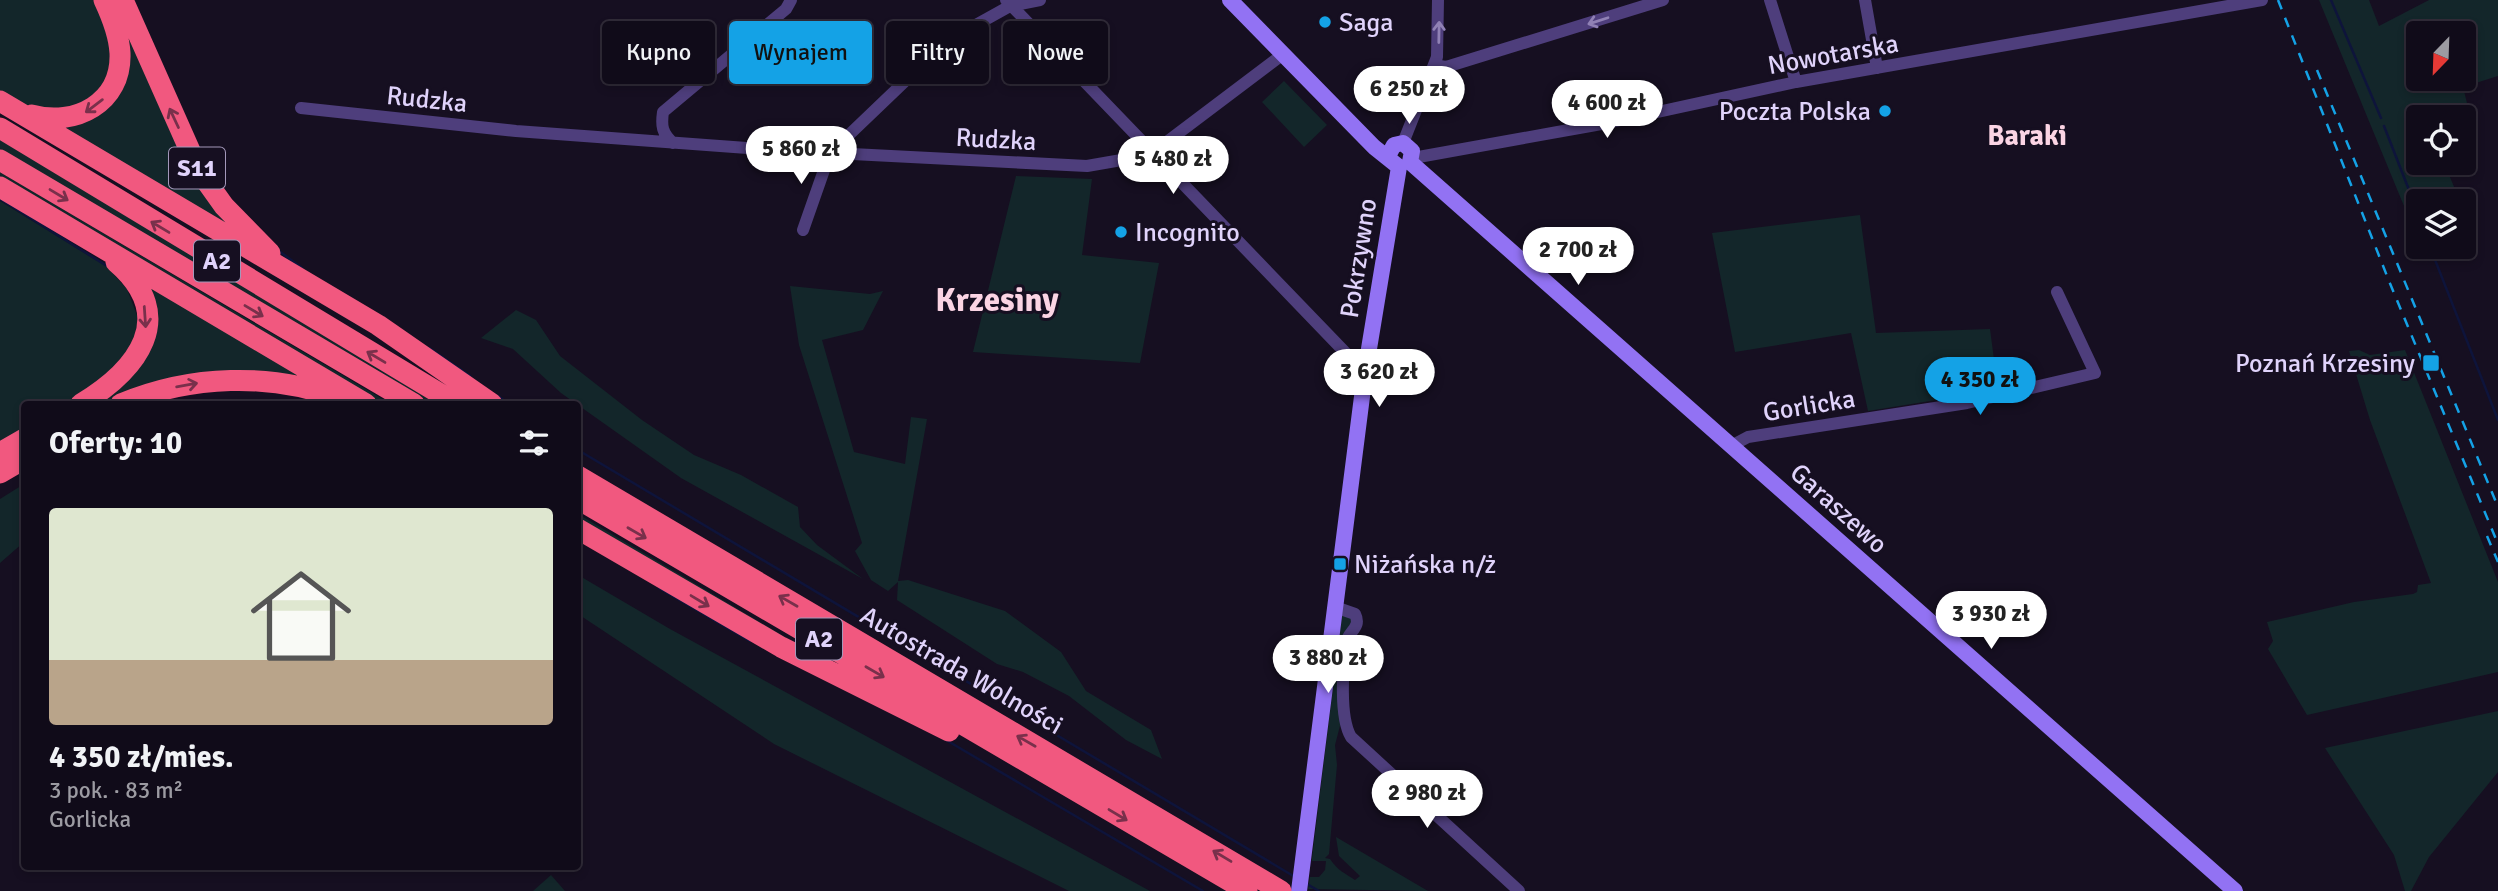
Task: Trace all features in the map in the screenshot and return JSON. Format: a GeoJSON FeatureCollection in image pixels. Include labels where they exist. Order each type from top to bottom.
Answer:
{"type":"FeatureCollection","features":[{"type":"Feature","properties":{"kind":"highway"},"geometry":{"type":"LineString","coordinates":[[1,102],[31,115],[64,119],[87,112],[104,99],[116,79],[120,60],[116,32],[104,0]]}},
{"type":"Feature","properties":{"kind":"highway","name":"S11"},"geometry":{"type":"LineString","coordinates":[[123,0],[157,82],[199,172],[211,190],[270,253],[328,296],[425,357],[488,401]]}},
{"type":"Feature","properties":{"kind":"highway"},"geometry":{"type":"LineString","coordinates":[[1,102],[328,296]]}},
{"type":"Feature","properties":{"kind":"highway","name":"A2"},"geometry":{"type":"LineString","coordinates":[[0,128],[452,401]]}},
{"type":"Feature","properties":{"kind":"highway","name":"A2"},"geometry":{"type":"LineString","coordinates":[[0,160],[409,401]]}},
{"type":"Feature","properties":{"kind":"highway"},"geometry":{"type":"LineString","coordinates":[[0,187],[361,401]]}},
{"type":"Feature","properties":{"kind":"highway"},"geometry":{"type":"LineString","coordinates":[[62,225],[126,272],[142,296],[147,318],[144,341],[130,367],[111,385],[86,401]]}},
{"type":"Feature","properties":{"kind":"highway"},"geometry":{"type":"LineString","coordinates":[[131,401],[177,387],[231,380],[290,385],[344,401]]}},
{"type":"Feature","properties":{"kind":"highway"},"geometry":{"type":"LineString","coordinates":[[0,453],[21,441]]}},
{"type":"Feature","properties":{"kind":"highway"},"geometry":{"type":"LineString","coordinates":[[0,473],[21,460]]}},
{"type":"Feature","properties":{"kind":"highway"},"geometry":{"type":"LineString","coordinates":[[581,465],[662,526]]}},
{"type":"Feature","properties":{"kind":"highway","name":"Autostrada Wolności"},"geometry":{"type":"LineString","coordinates":[[581,478],[1281,891]]}},
{"type":"Feature","properties":{"kind":"highway","name":"Autostrada Wolności"},"geometry":{"type":"LineString","coordinates":[[581,501],[1247,891]]}},
{"type":"Feature","properties":{"kind":"highway"},"geometry":{"type":"LineString","coordinates":[[581,531],[781,647],[975,744],[1059,780]]}},
{"type":"Feature","properties":{"kind":"street"},"geometry":{"type":"LineString","coordinates":[[673,143],[664,135],[661,125],[663,112],[786,9],[791,0]]}},
{"type":"Feature","properties":{"kind":"street"},"geometry":{"type":"LineString","coordinates":[[803,230],[830,153],[947,41],[1008,3],[1040,0]]}},
{"type":"Feature","properties":{"kind":"street","name":"Garaszewo"},"geometry":{"type":"LineString","coordinates":[[1230,0],[1374,147],[1402,161],[1731,446],[2235,891]]}},
{"type":"Feature","properties":{"kind":"street"},"geometry":{"type":"LineString","coordinates":[[1402,161],[1394,145],[1403,143],[1434,65],[1439,43],[1438,0]]}},
{"type":"Feature","properties":{"kind":"street"},"geometry":{"type":"LineString","coordinates":[[1434,65],[1446,67],[1663,0]]}},
{"type":"Feature","properties":{"kind":"street"},"geometry":{"type":"LineString","coordinates":[[1770,0],[1796,82]]}},
{"type":"Feature","properties":{"kind":"street"},"geometry":{"type":"LineString","coordinates":[[1865,0],[1877,68]]}},
{"type":"Feature","properties":{"kind":"street","name":"Nowotarska"},"geometry":{"type":"LineString","coordinates":[[1402,161],[1607,123],[1796,82],[2262,1]]}},
{"type":"Feature","properties":{"kind":"street"},"geometry":{"type":"LineString","coordinates":[[1008,3],[1365,373]]}},
{"type":"Feature","properties":{"kind":"street"},"geometry":{"type":"LineString","coordinates":[[1156,154],[1168,141],[1282,55]]}},
{"type":"Feature","properties":{"kind":"street","name":"Rudzka"},"geometry":{"type":"LineString","coordinates":[[302,108],[516,131],[830,153],[1087,166],[1156,154]]}},
{"type":"Feature","properties":{"kind":"street","name":"Pokrzywno"},"geometry":{"type":"LineString","coordinates":[[1299,891],[1365,373],[1402,161]]}},
{"type":"Feature","properties":{"kind":"street","name":"Gorlicka"},"geometry":{"type":"LineString","coordinates":[[1731,446],[1748,437],[1967,403],[2068,382],[2095,373],[2056,292]]}},
{"type":"Feature","properties":{"kind":"street"},"geometry":{"type":"LineString","coordinates":[[1335,607],[1355,614],[1357,618],[1356,628],[1346,641],[1344,716],[1351,737],[1519,891]]}},
{"type":"Feature","properties":{"kind":"green space"},"geometry":{"type":"Polygon","coordinates":[[[0,0],[99,0],[114,66],[93,101],[46,113],[0,94],[0,0]]]}},
{"type":"Feature","properties":{"kind":"green space"},"geometry":{"type":"Polygon","coordinates":[[[2319,0],[2369,0],[2379,26],[2429,0],[2498,0],[2498,76],[2476,83],[2476,21],[2406,21],[2406,91],[2464,91],[2467,103],[2406,105],[2406,175],[2449,175],[2455,189],[2406,189],[2406,211],[2319,0]]]}},
{"type":"Feature","properties":{"kind":"green space"},"geometry":{"type":"Polygon","coordinates":[[[117,17],[242,235],[50,125],[108,102],[117,17]]]}},
{"type":"Feature","properties":{"kind":"green space"},"geometry":{"type":"Polygon","coordinates":[[[1284,81],[1327,125],[1304,147],[1262,102],[1284,81]]]}},
{"type":"Feature","properties":{"kind":"green space"},"geometry":{"type":"Polygon","coordinates":[[[0,136],[439,401],[422,401],[0,153],[0,136]]]}},
{"type":"Feature","properties":{"kind":"green space"},"geometry":{"type":"Polygon","coordinates":[[[0,172],[386,401],[371,401],[0,181],[0,172]]]}},
{"type":"Feature","properties":{"kind":"green space"},"geometry":{"type":"Polygon","coordinates":[[[1016,176],[1092,179],[1082,255],[1159,263],[1140,363],[973,352],[1016,176]]]}},
{"type":"Feature","properties":{"kind":"green space"},"geometry":{"type":"Polygon","coordinates":[[[0,201],[107,267],[127,289],[138,318],[133,345],[99,382],[69,401],[21,401],[21,430],[0,443],[0,201]]]}},
{"type":"Feature","properties":{"kind":"green space"},"geometry":{"type":"Polygon","coordinates":[[[1860,215],[1876,333],[1990,329],[1998,390],[1868,411],[1851,333],[1735,352],[1712,233],[1860,215]]]}},
{"type":"Feature","properties":{"kind":"green space"},"geometry":{"type":"Polygon","coordinates":[[[137,275],[337,391],[281,379],[116,401],[96,401],[143,358],[137,275]]]}},
{"type":"Feature","properties":{"kind":"green space"},"geometry":{"type":"Polygon","coordinates":[[[790,286],[870,294],[883,291],[863,330],[822,340],[854,452],[905,464],[911,417],[927,419],[898,581],[908,580],[1005,611],[1061,652],[1086,691],[1151,730],[1162,759],[1126,740],[1069,696],[1023,672],[997,664],[897,600],[898,582],[888,591],[871,580],[855,551],[862,543],[799,345],[790,286]]]}},
{"type":"Feature","properties":{"kind":"green space"},"geometry":{"type":"Polygon","coordinates":[[[516,310],[536,320],[560,356],[642,420],[694,455],[741,475],[798,507],[800,527],[817,545],[863,579],[681,478],[581,407],[581,401],[572,401],[561,393],[513,349],[481,338],[516,310]]]}},
{"type":"Feature","properties":{"kind":"green space"},"geometry":{"type":"Polygon","coordinates":[[[2359,350],[2370,355],[2405,350],[2498,582],[2498,672],[2307,715],[2268,649],[2273,641],[2267,622],[2354,602],[2413,594],[2417,592],[2418,585],[2431,583],[2370,420],[2349,351],[2359,350]]]}},
{"type":"Feature","properties":{"kind":"green space"},"geometry":{"type":"Polygon","coordinates":[[[21,486],[21,545],[0,563],[0,499],[21,486]]]}},
{"type":"Feature","properties":{"kind":"green space"},"geometry":{"type":"Polygon","coordinates":[[[581,516],[785,637],[782,642],[581,525],[581,516]]]}},
{"type":"Feature","properties":{"kind":"green space"},"geometry":{"type":"Polygon","coordinates":[[[581,577],[670,629],[1150,891],[1069,891],[774,744],[581,616],[581,577]]]}},
{"type":"Feature","properties":{"kind":"green space"},"geometry":{"type":"Polygon","coordinates":[[[1342,615],[1352,618],[1341,722],[1335,745],[1337,765],[1329,854],[1325,858],[1330,859],[1355,880],[1360,876],[1339,856],[1336,837],[1428,891],[1308,889],[1310,877],[1319,877],[1325,870],[1326,861],[1312,861],[1312,858],[1342,615]]]}},
{"type":"Feature","properties":{"kind":"green space"},"geometry":{"type":"Polygon","coordinates":[[[2498,711],[2498,772],[2429,857],[2411,891],[2405,891],[2394,855],[2325,748],[2498,711]]]}},
{"type":"Feature","properties":{"kind":"green space"},"geometry":{"type":"Polygon","coordinates":[[[551,875],[565,891],[533,891],[551,875]]]}},
{"type":"Feature","properties":{"kind":"waterway"},"geometry":{"type":"LineString","coordinates":[[2331,0],[2381,118]]}},
{"type":"Feature","properties":{"kind":"waterway"},"geometry":{"type":"LineString","coordinates":[[2384,126],[2409,189]]}},
{"type":"Feature","properties":{"kind":"waterway"},"geometry":{"type":"LineString","coordinates":[[0,199],[107,266]]}},
{"type":"Feature","properties":{"kind":"waterway"},"geometry":{"type":"LineString","coordinates":[[279,251],[302,268]]}},
{"type":"Feature","properties":{"kind":"waterway"},"geometry":{"type":"LineString","coordinates":[[2435,259],[2498,420]]}},
{"type":"Feature","properties":{"kind":"waterway"},"geometry":{"type":"LineString","coordinates":[[429,348],[470,376]]}},
{"type":"Feature","properties":{"kind":"waterway"},"geometry":{"type":"LineString","coordinates":[[498,396],[505,401]]}},
{"type":"Feature","properties":{"kind":"waterway"},"geometry":{"type":"LineString","coordinates":[[581,452],[1295,877]]}},
{"type":"Feature","properties":{"kind":"waterway"},"geometry":{"type":"LineString","coordinates":[[659,588],[750,641]]}},
{"type":"Feature","properties":{"kind":"waterway"},"geometry":{"type":"LineString","coordinates":[[946,740],[1203,891]]}},
{"type":"Feature","properties":{"kind":"waterway"},"geometry":{"type":"LineString","coordinates":[[1307,884],[1319,891]]}},
{"type":"Feature","properties":{"kind":"railway"},"geometry":{"type":"LineString","coordinates":[[2278,0],[2389,281],[2498,544]]}},
{"type":"Feature","properties":{"kind":"railway"},"geometry":{"type":"LineString","coordinates":[[2317,70],[2498,507]]}},
{"type":"Feature","properties":{"kind":"railway"},"geometry":{"type":"LineString","coordinates":[[2487,536],[2498,562]]}},
{"type":"Feature","properties":{"kind":"place","name":"Saga"},"geometry":{"type":"Point","coordinates":[1325,22]}},
{"type":"Feature","properties":{"kind":"place","name":"Poczta Polska"},"geometry":{"type":"Point","coordinates":[1885,111]}},
{"type":"Feature","properties":{"kind":"place","name":"Incognito"},"geometry":{"type":"Point","coordinates":[1121,232]}},
{"type":"Feature","properties":{"kind":"place","name":"Poznań Krzesiny"},"geometry":{"type":"Point","coordinates":[2431,363]}},
{"type":"Feature","properties":{"kind":"place","name":"Niżańska n/ż"},"geometry":{"type":"Point","coordinates":[1340,564]}},
{"type":"Feature","properties":{"kind":"district","name":"Baraki"},"geometry":{"type":"Point","coordinates":[2027,135]}},
{"type":"Feature","properties":{"kind":"district","name":"Krzesiny"},"geometry":{"type":"Point","coordinates":[997,299]}}]}
